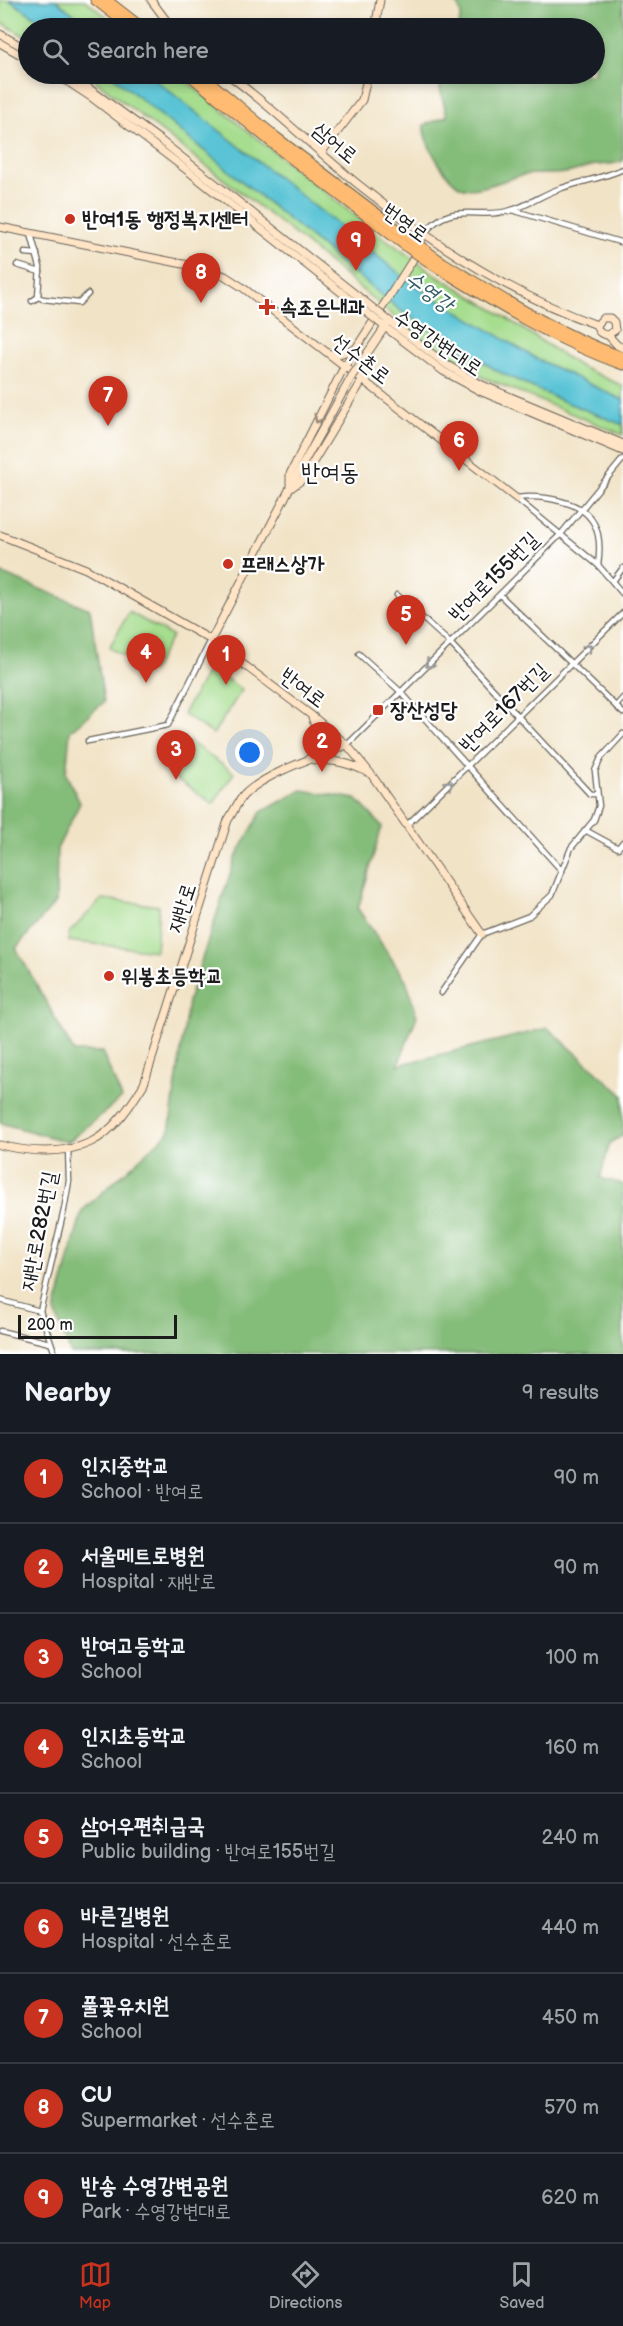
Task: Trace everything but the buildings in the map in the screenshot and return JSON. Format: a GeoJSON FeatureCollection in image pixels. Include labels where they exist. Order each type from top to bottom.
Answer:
{"type":"FeatureCollection","features":[{"type":"Feature","properties":{"kind":"highway"},"geometry":{"type":"LineString","coordinates":[[95,0],[118,18]]}},
{"type":"Feature","properties":{"kind":"highway"},"geometry":{"type":"LineString","coordinates":[[107,0],[130,18]]}},
{"type":"Feature","properties":{"kind":"highway","name":"번영로"},"geometry":{"type":"LineString","coordinates":[[200,84],[289,157],[508,311],[553,336],[623,365]]}},
{"type":"Feature","properties":{"kind":"highway","name":"번영로"},"geometry":{"type":"LineString","coordinates":[[213,84],[410,244]]}},
{"type":"Feature","properties":{"kind":"highway","name":"번영로"},"geometry":{"type":"LineString","coordinates":[[436,262],[566,333],[623,357]]}},
{"type":"Feature","properties":{"kind":"main road"},"geometry":{"type":"LineString","coordinates":[[151,0],[164,18]]}},
{"type":"Feature","properties":{"kind":"main road"},"geometry":{"type":"LineString","coordinates":[[377,18],[380,0]]}},
{"type":"Feature","properties":{"kind":"main road"},"geometry":{"type":"LineString","coordinates":[[1,40],[18,46]]}},
{"type":"Feature","properties":{"kind":"main road"},"geometry":{"type":"LineString","coordinates":[[1,40],[18,52]]}},
{"type":"Feature","properties":{"kind":"main road","name":"수영강변대로"},"geometry":{"type":"LineString","coordinates":[[71,84],[362,304]]}},
{"type":"Feature","properties":{"kind":"main road","name":"수영강변대로"},"geometry":{"type":"LineString","coordinates":[[83,84],[160,140],[443,371],[480,391],[623,452]]}},
{"type":"Feature","properties":{"kind":"main road","name":"삼어로"},"geometry":{"type":"LineString","coordinates":[[239,84],[321,153],[424,234],[500,280],[545,303],[597,325]]}},
{"type":"Feature","properties":{"kind":"main road"},"geometry":{"type":"LineString","coordinates":[[321,153],[362,100],[366,84]]}},
{"type":"Feature","properties":{"kind":"main road","name":"선수촌로"},"geometry":{"type":"LineString","coordinates":[[0,227],[203,268],[225,276],[242,286],[362,381],[517,498]]}},
{"type":"Feature","properties":{"kind":"main road"},"geometry":{"type":"LineString","coordinates":[[291,486],[290,474],[344,367],[412,261],[424,234]]}},
{"type":"Feature","properties":{"kind":"main road"},"geometry":{"type":"LineString","coordinates":[[615,330],[614,322],[610,318],[601,319],[597,325],[600,333],[608,335],[623,348]]}},
{"type":"Feature","properties":{"kind":"main road"},"geometry":{"type":"LineString","coordinates":[[211,640],[291,486],[352,376],[387,324]]}},
{"type":"Feature","properties":{"kind":"main road"},"geometry":{"type":"LineString","coordinates":[[615,330],[623,333]]}},
{"type":"Feature","properties":{"kind":"main road"},"geometry":{"type":"LineString","coordinates":[[608,335],[615,330]]}},
{"type":"Feature","properties":{"kind":"main road","name":"수영강변대로"},"geometry":{"type":"LineString","coordinates":[[396,331],[482,385],[623,444]]}},
{"type":"Feature","properties":{"kind":"main road"},"geometry":{"type":"LineString","coordinates":[[329,354],[339,354],[356,349]]}},
{"type":"Feature","properties":{"kind":"main road"},"geometry":{"type":"LineString","coordinates":[[291,486],[303,479],[362,381]]}},
{"type":"Feature","properties":{"kind":"main road","name":"반여로"},"geometry":{"type":"LineString","coordinates":[[0,535],[86,569],[211,640],[311,715],[347,745],[371,774],[482,934]]}},
{"type":"Feature","properties":{"kind":"main road"},"geometry":{"type":"LineString","coordinates":[[308,760],[315,749],[317,729],[311,715]]}},
{"type":"Feature","properties":{"kind":"main road","name":"재반로"},"geometry":{"type":"LineString","coordinates":[[0,1145],[51,1151],[91,1142],[109,1129],[129,1108],[144,1084],[228,820],[243,797],[260,783],[308,760],[347,745]]}},
{"type":"Feature","properties":{"kind":"main road"},"geometry":{"type":"LineString","coordinates":[[308,760],[335,760],[352,764],[371,774]]}},
{"type":"Feature","properties":{"kind":"street"},"geometry":{"type":"LineString","coordinates":[[424,234],[433,221],[457,212],[492,215],[512,210],[560,188],[623,169]]}},
{"type":"Feature","properties":{"kind":"street"},"geometry":{"type":"LineString","coordinates":[[512,210],[623,243]]}},
{"type":"Feature","properties":{"kind":"street"},"geometry":{"type":"LineString","coordinates":[[31,234],[40,272],[38,297]]}},
{"type":"Feature","properties":{"kind":"street"},"geometry":{"type":"LineString","coordinates":[[25,253],[37,254]]}},
{"type":"Feature","properties":{"kind":"street"},"geometry":{"type":"LineString","coordinates":[[17,265],[40,272]]}},
{"type":"Feature","properties":{"kind":"street"},"geometry":{"type":"LineString","coordinates":[[38,297],[79,303],[88,294]]}},
{"type":"Feature","properties":{"kind":"street"},"geometry":{"type":"LineString","coordinates":[[32,301],[38,297]]}},
{"type":"Feature","properties":{"kind":"street","name":"반여로155번길"},"geometry":{"type":"LineString","coordinates":[[347,745],[561,534],[623,459]]}},
{"type":"Feature","properties":{"kind":"street"},"geometry":{"type":"LineString","coordinates":[[517,498],[530,496],[547,498],[575,504],[583,509],[600,538],[598,565]]}},
{"type":"Feature","properties":{"kind":"street","name":"선수촌로"},"geometry":{"type":"LineString","coordinates":[[517,498],[598,565],[623,594]]}},
{"type":"Feature","properties":{"kind":"street"},"geometry":{"type":"LineString","coordinates":[[613,581],[623,568]]}},
{"type":"Feature","properties":{"kind":"street"},"geometry":{"type":"LineString","coordinates":[[500,595],[623,713]]}},
{"type":"Feature","properties":{"kind":"street","name":"반여로155번길"},"geometry":{"type":"LineString","coordinates":[[397,596],[450,643]]}},
{"type":"Feature","properties":{"kind":"street","name":"반여로167번길"},"geometry":{"type":"LineString","coordinates":[[407,825],[623,613]]}},
{"type":"Feature","properties":{"kind":"street"},"geometry":{"type":"LineString","coordinates":[[88,741],[168,724],[211,640]]}},
{"type":"Feature","properties":{"kind":"street"},"geometry":{"type":"LineString","coordinates":[[450,643],[590,794],[597,794]]}},
{"type":"Feature","properties":{"kind":"street"},"geometry":{"type":"LineString","coordinates":[[359,654],[401,692],[562,871]]}},
{"type":"Feature","properties":{"kind":"street"},"geometry":{"type":"LineString","coordinates":[[616,706],[623,698]]}},
{"type":"Feature","properties":{"kind":"street"},"geometry":{"type":"LineString","coordinates":[[441,993],[482,934],[529,916],[552,895],[571,848],[594,820],[599,806],[595,771],[601,758],[623,734]]}},
{"type":"Feature","properties":{"kind":"street"},"geometry":{"type":"LineString","coordinates":[[585,830],[618,848],[623,842]]}},
{"type":"Feature","properties":{"kind":"street","name":"재반로282번길"},"geometry":{"type":"LineString","coordinates":[[55,1354],[40,1311],[69,1181],[68,1148]]}},
{"type":"Feature","properties":{"kind":"street"},"geometry":{"type":"LineString","coordinates":[[0,1300],[40,1311]]}},
{"type":"Feature","properties":{"kind":"street"},"geometry":{"type":"LineString","coordinates":[[0,1331],[50,1343]]}},
{"type":"Feature","properties":{"kind":"green space"},"geometry":{"type":"Polygon","coordinates":[[[0,0],[85,0],[108,18],[18,18],[18,32],[0,22],[0,0]]]}},
{"type":"Feature","properties":{"kind":"green space"},"geometry":{"type":"Polygon","coordinates":[[[438,0],[623,0],[623,161],[596,165],[573,172],[523,175],[475,188],[467,189],[455,183],[436,159],[424,132],[424,125],[447,116],[440,89],[441,84],[605,84],[605,18],[460,18],[458,4],[438,0]]]}},
{"type":"Feature","properties":{"kind":"green space"},"geometry":{"type":"Polygon","coordinates":[[[100,84],[189,84],[377,233],[433,273],[579,366],[623,386],[623,435],[480,376],[440,354],[288,229],[100,84]]]}},
{"type":"Feature","properties":{"kind":"green space"},"geometry":{"type":"Polygon","coordinates":[[[0,573],[90,609],[104,702],[70,731],[66,774],[80,803],[57,849],[56,902],[16,948],[74,1052],[102,1052],[122,1098],[68,1142],[0,1123],[0,573]]]}},
{"type":"Feature","properties":{"kind":"green space"},"geometry":{"type":"Polygon","coordinates":[[[129,612],[172,636],[152,671],[109,648],[129,612]]]}},
{"type":"Feature","properties":{"kind":"green space"},"geometry":{"type":"Polygon","coordinates":[[[210,667],[242,690],[213,734],[183,714],[210,667]]]}},
{"type":"Feature","properties":{"kind":"green space"},"geometry":{"type":"Polygon","coordinates":[[[189,741],[234,773],[213,804],[168,773],[189,741]]]}},
{"type":"Feature","properties":{"kind":"green space"},"geometry":{"type":"Polygon","coordinates":[[[302,790],[356,799],[382,826],[358,909],[406,980],[417,1016],[398,1065],[548,1028],[623,1095],[623,1135],[610,1143],[600,1178],[623,1184],[623,1354],[71,1354],[55,1312],[82,1211],[169,1132],[188,1001],[235,859],[261,812],[302,790]]]}},
{"type":"Feature","properties":{"kind":"green space"},"geometry":{"type":"Polygon","coordinates":[[[102,899],[159,906],[156,951],[68,941],[69,933],[102,899]]]}},
{"type":"Feature","properties":{"kind":"water"},"geometry":{"type":"Polygon","coordinates":[[[9,0],[56,0],[78,18],[37,18],[9,0]]]}},
{"type":"Feature","properties":{"kind":"water","name":"수영강"},"geometry":{"type":"Polygon","coordinates":[[[122,84],[161,84],[414,285],[537,359],[623,400],[623,425],[499,372],[401,311],[122,84]]]}},
{"type":"Feature","properties":{"kind":"place","name":"반여1동 행정복지센터"},"geometry":{"type":"Point","coordinates":[70,219]}},
{"type":"Feature","properties":{"kind":"place","name":"반송 수영강변공원"},"geometry":{"type":"Point","coordinates":[356,271]}},
{"type":"Feature","properties":{"kind":"place","name":"CU"},"geometry":{"type":"Point","coordinates":[201,303]}},
{"type":"Feature","properties":{"kind":"place","name":"속조은내과"},"geometry":{"type":"Point","coordinates":[267,307]}},
{"type":"Feature","properties":{"kind":"place","name":"풀꽃유치원"},"geometry":{"type":"Point","coordinates":[108,426]}},
{"type":"Feature","properties":{"kind":"place","name":"바른길병원"},"geometry":{"type":"Point","coordinates":[459,471]}},
{"type":"Feature","properties":{"kind":"place","name":"프래스상가"},"geometry":{"type":"Point","coordinates":[228,564]}},
{"type":"Feature","properties":{"kind":"place","name":"삼어우편취급국"},"geometry":{"type":"Point","coordinates":[406,645]}},
{"type":"Feature","properties":{"kind":"place","name":"인지초등학교"},"geometry":{"type":"Point","coordinates":[146,683]}},
{"type":"Feature","properties":{"kind":"place","name":"인지중학교"},"geometry":{"type":"Point","coordinates":[226,685]}},
{"type":"Feature","properties":{"kind":"place","name":"장산성당"},"geometry":{"type":"Point","coordinates":[378,710]}},
{"type":"Feature","properties":{"kind":"place","name":"서울메트로병원"},"geometry":{"type":"Point","coordinates":[322,772]}},
{"type":"Feature","properties":{"kind":"place","name":"반여고등학교"},"geometry":{"type":"Point","coordinates":[176,780]}},
{"type":"Feature","properties":{"kind":"place","name":"위봉초등학교"},"geometry":{"type":"Point","coordinates":[109,976]}},
{"type":"Feature","properties":{"kind":"district","name":"반여동"},"geometry":{"type":"Point","coordinates":[330,472]}}]}
